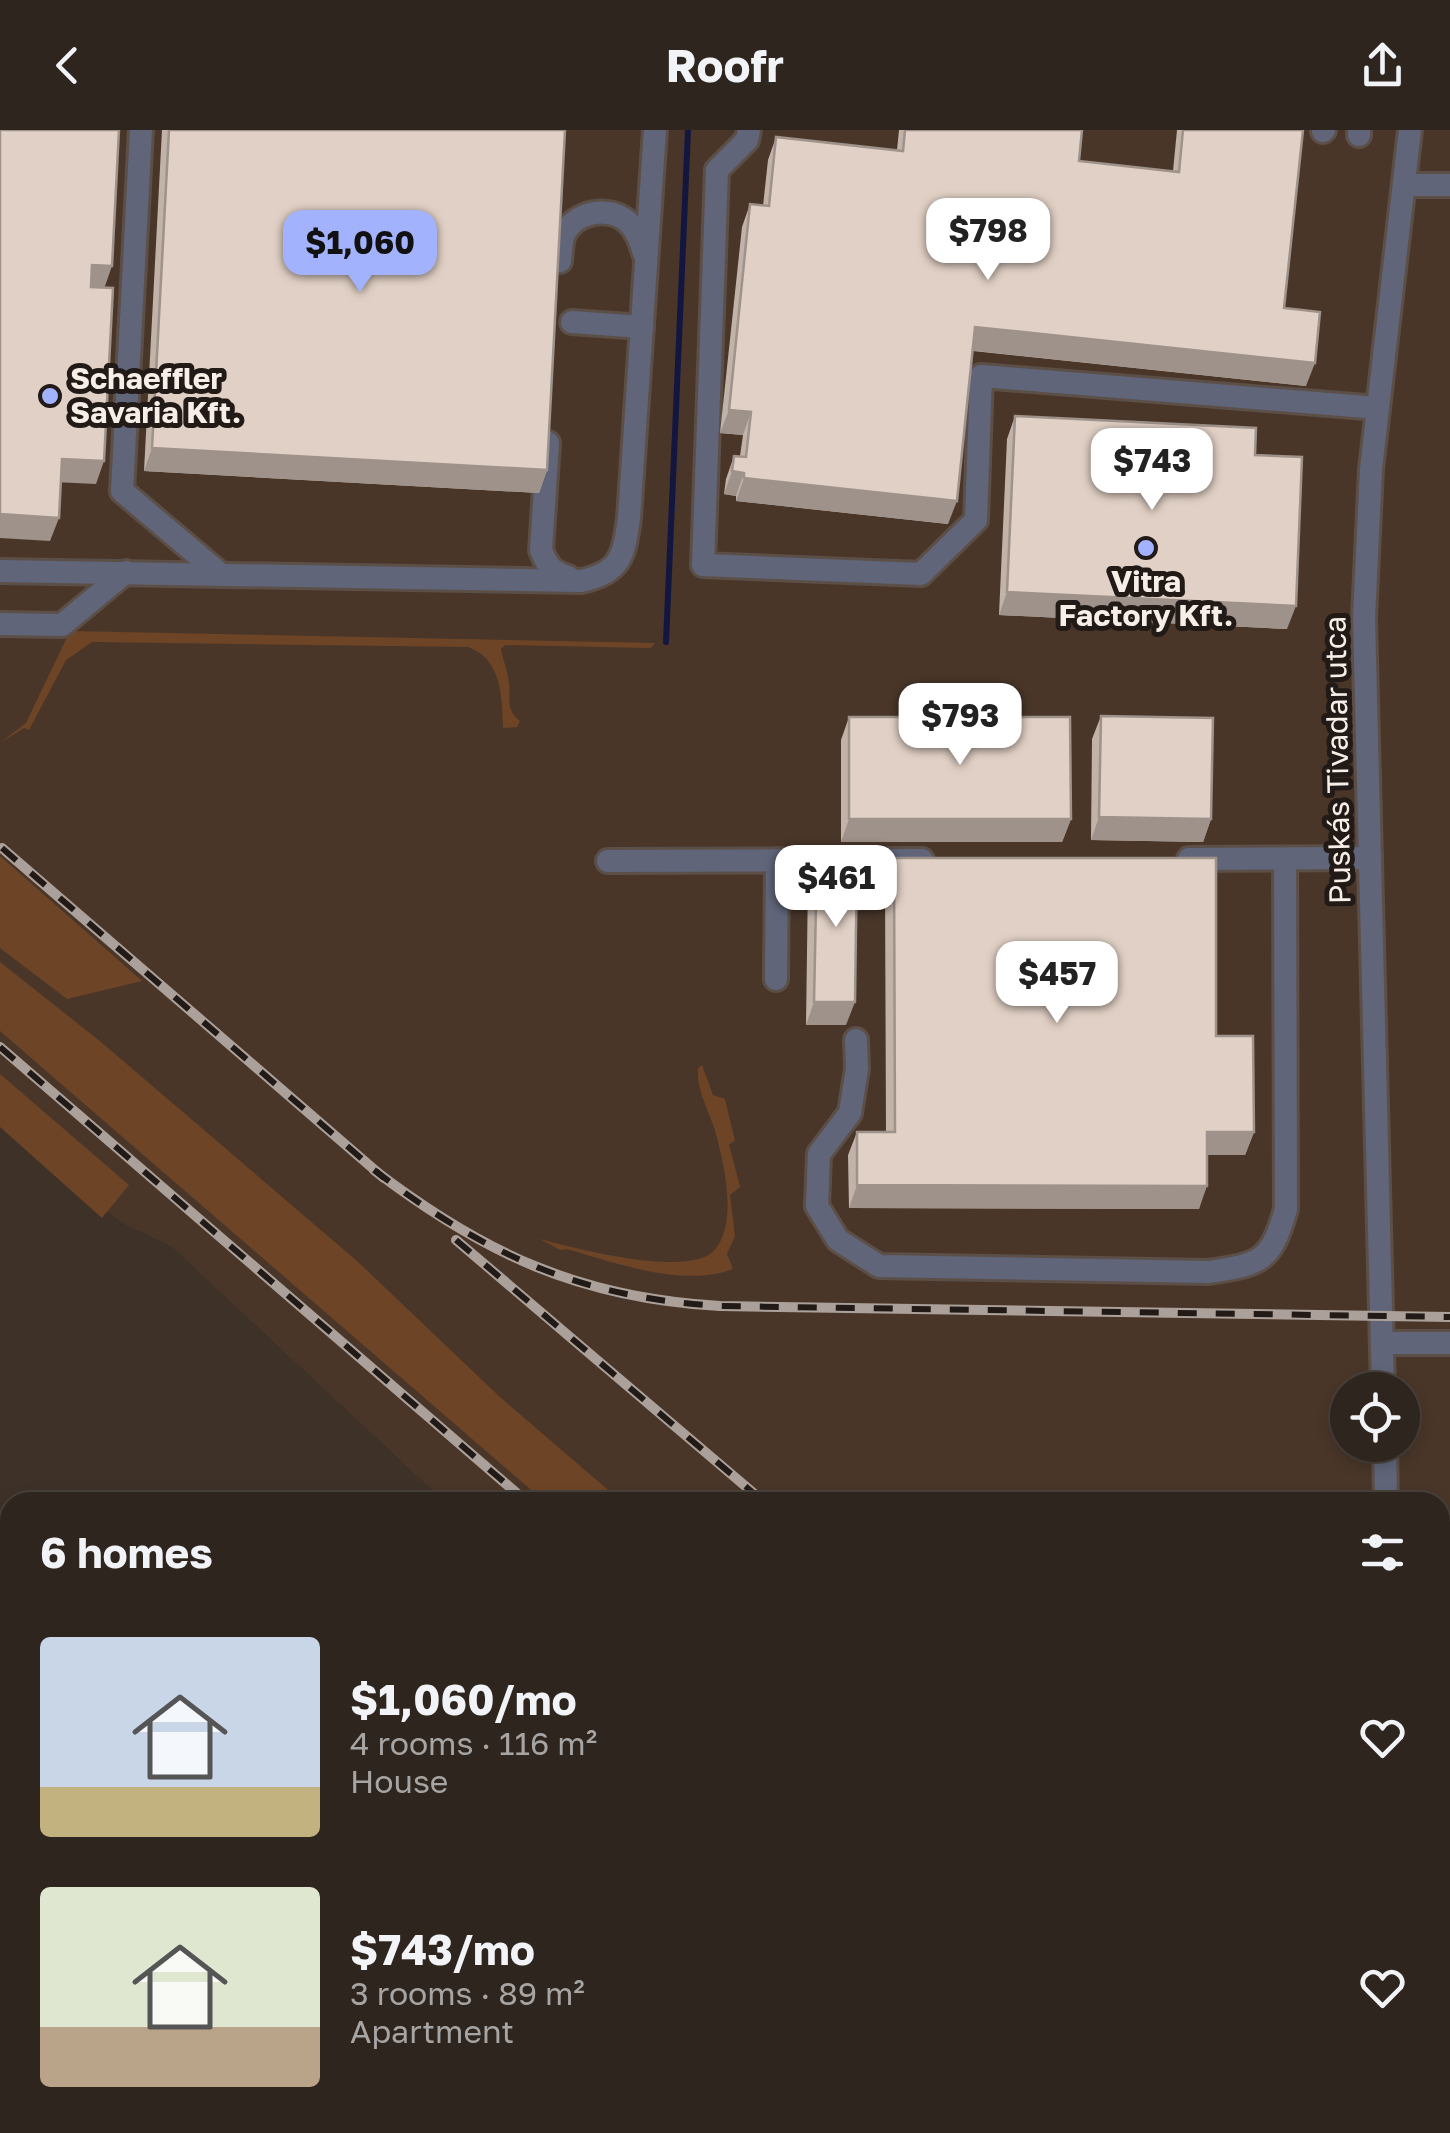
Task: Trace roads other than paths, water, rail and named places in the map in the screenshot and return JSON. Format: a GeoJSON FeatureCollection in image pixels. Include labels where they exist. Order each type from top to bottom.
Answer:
{"type":"FeatureCollection","features":[{"type":"Feature","properties":{"kind":"street"},"geometry":{"type":"LineString","coordinates":[[141,130],[122,491],[220,573]]}},
{"type":"Feature","properties":{"kind":"street"},"geometry":{"type":"LineString","coordinates":[[0,571],[581,580],[605,576],[625,552],[655,130]]}},
{"type":"Feature","properties":{"kind":"street"},"geometry":{"type":"LineString","coordinates":[[749,130],[747,140],[717,170],[703,565],[921,574],[976,520],[981,376],[1378,408]]}},
{"type":"Feature","properties":{"kind":"street","name":"Puskás Tivadar utca"},"geometry":{"type":"LineString","coordinates":[[1383,1372],[1364,618],[1384,263],[1404,185],[1410,130]]}},
{"type":"Feature","properties":{"kind":"street"},"geometry":{"type":"LineString","coordinates":[[622,218],[639,203],[652,178]]}},
{"type":"Feature","properties":{"kind":"street"},"geometry":{"type":"LineString","coordinates":[[1404,185],[1450,185]]}},
{"type":"Feature","properties":{"kind":"street"},"geometry":{"type":"LineString","coordinates":[[560,261],[562,238],[570,225],[581,216],[599,212],[622,218],[640,238],[646,261]]}},
{"type":"Feature","properties":{"kind":"street"},"geometry":{"type":"LineString","coordinates":[[572,322],[642,327]]}},
{"type":"Feature","properties":{"kind":"street"},"geometry":{"type":"LineString","coordinates":[[550,416],[541,550],[554,573],[581,580]]}},
{"type":"Feature","properties":{"kind":"street"},"geometry":{"type":"LineString","coordinates":[[0,624],[62,625],[126,572]]}},
{"type":"Feature","properties":{"kind":"street"},"geometry":{"type":"LineString","coordinates":[[1168,859],[1370,858]]}},
{"type":"Feature","properties":{"kind":"street"},"geometry":{"type":"LineString","coordinates":[[856,1040],[857,1069],[850,1114],[820,1154],[818,1206],[838,1240],[879,1266],[1208,1272],[1251,1266],[1277,1241],[1286,1209],[1285,859]]}},
{"type":"Feature","properties":{"kind":"street"},"geometry":{"type":"LineString","coordinates":[[776,979],[777,860]]}},
{"type":"Feature","properties":{"kind":"street"},"geometry":{"type":"LineString","coordinates":[[608,861],[953,860]]}},
{"type":"Feature","properties":{"kind":"street"},"geometry":{"type":"LineString","coordinates":[[1382,1343],[1450,1343]]}},
{"type":"Feature","properties":{"kind":"street"},"geometry":{"type":"LineString","coordinates":[[1385,1462],[1386,1492]]}},
{"type":"Feature","properties":{"kind":"waterway"},"geometry":{"type":"LineString","coordinates":[[666,642],[688,130]]}},
{"type":"Feature","properties":{"kind":"railway"},"geometry":{"type":"LineString","coordinates":[[2,848],[384,1178]]}},
{"type":"Feature","properties":{"kind":"railway"},"geometry":{"type":"LineString","coordinates":[[0,1047],[515,1492]]}},
{"type":"Feature","properties":{"kind":"railway"},"geometry":{"type":"LineString","coordinates":[[374,1170],[455,1226],[495,1248],[578,1282],[669,1301],[720,1306],[1450,1317]]}},
{"type":"Feature","properties":{"kind":"railway"},"geometry":{"type":"LineString","coordinates":[[456,1240],[752,1492]]}},
{"type":"Feature","properties":{"kind":"place","name":"Schaeffler Savaria Kft."},"geometry":{"type":"Point","coordinates":[50,396]}},
{"type":"Feature","properties":{"kind":"place","name":"Vitra Factory Kft."},"geometry":{"type":"Point","coordinates":[1146,548]}}]}
